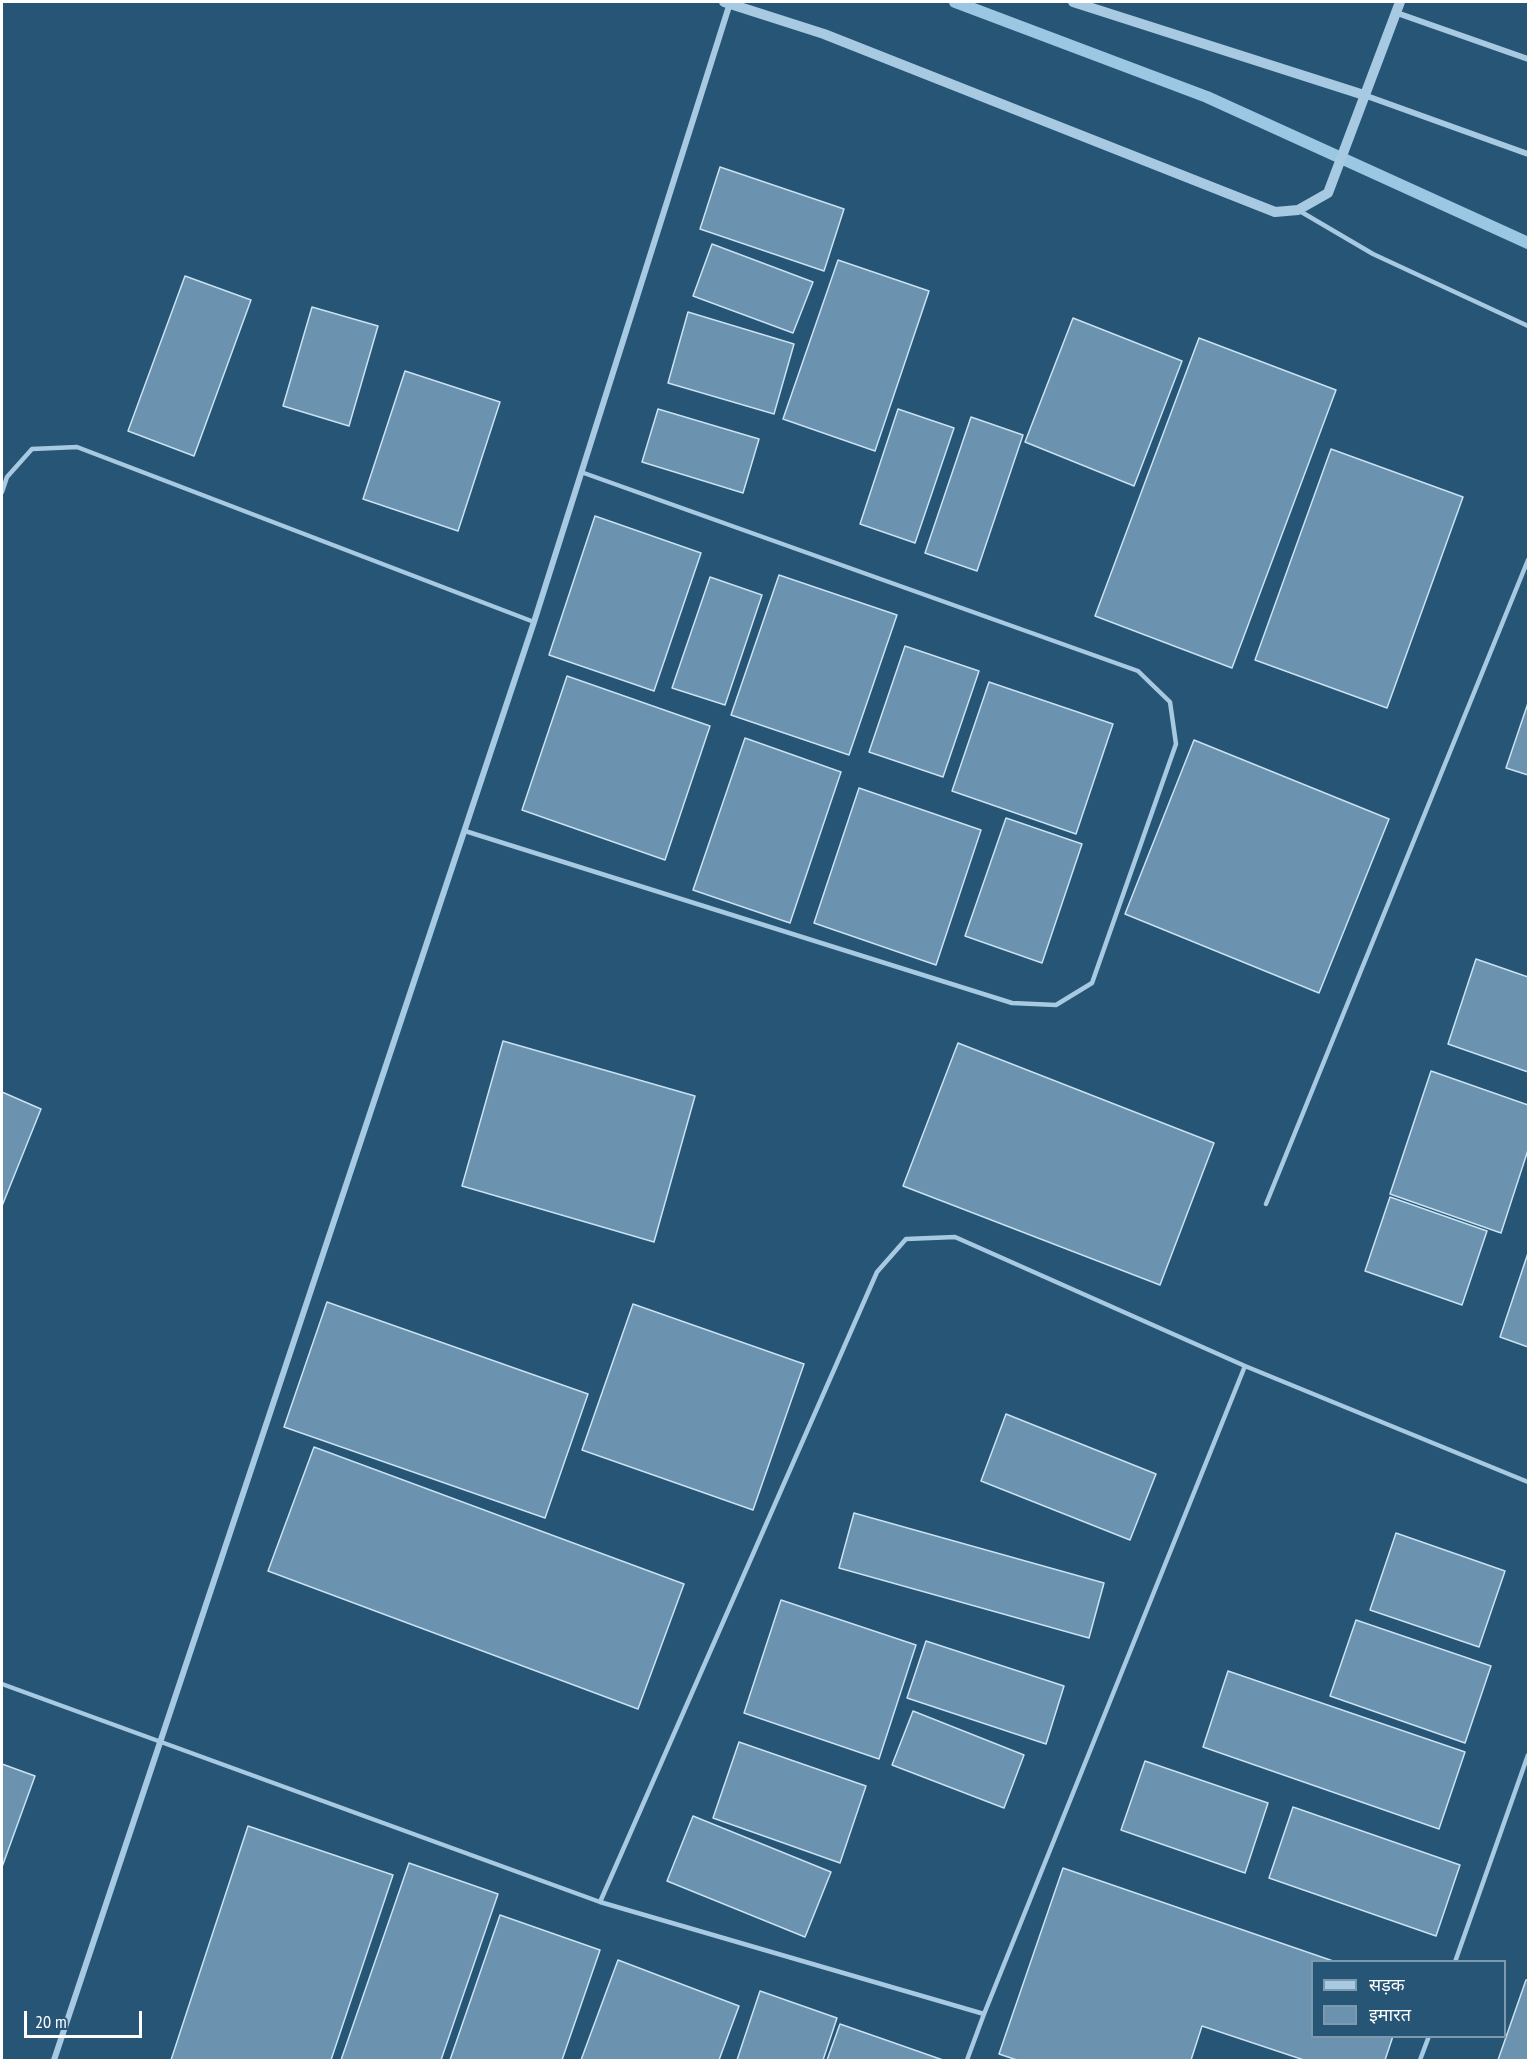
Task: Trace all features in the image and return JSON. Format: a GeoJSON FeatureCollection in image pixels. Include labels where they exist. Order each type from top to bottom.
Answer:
{"type":"FeatureCollection","features":[{"type":"Feature","properties":{"kind":"street"},"geometry":{"type":"LineString","coordinates":[[54,2061],[534,622],[727,2],[824,34],[1275,212],[1298,210],[1328,193],[1400,2]]}},
{"type":"Feature","properties":{"kind":"street"},"geometry":{"type":"LineString","coordinates":[[1073,2],[1365,94],[1528,154]]}},
{"type":"Feature","properties":{"kind":"street"},"geometry":{"type":"LineString","coordinates":[[1396,13],[1528,59]]}},
{"type":"Feature","properties":{"kind":"lane"},"geometry":{"type":"LineString","coordinates":[[1298,210],[1373,254],[1528,326]]}},
{"type":"Feature","properties":{"kind":"lane"},"geometry":{"type":"LineString","coordinates":[[2,492],[7,477],[32,449],[77,447],[534,622]]}},
{"type":"Feature","properties":{"kind":"lane"},"geometry":{"type":"LineString","coordinates":[[465,831],[1012,1003],[1056,1005],[1092,983],[1176,744],[1170,702],[1138,671],[581,472]]}},
{"type":"Feature","properties":{"kind":"lane"},"geometry":{"type":"LineString","coordinates":[[1266,1204],[1528,560]]}},
{"type":"Feature","properties":{"kind":"lane"},"geometry":{"type":"LineString","coordinates":[[600,1902],[877,1272],[906,1239],[955,1237],[1245,1366],[1528,1482]]}},
{"type":"Feature","properties":{"kind":"lane"},"geometry":{"type":"LineString","coordinates":[[967,2061],[984,2013],[1245,1366]]}},
{"type":"Feature","properties":{"kind":"lane"},"geometry":{"type":"LineString","coordinates":[[2,1684],[600,1902],[984,2013]]}},
{"type":"Feature","properties":{"kind":"lane"},"geometry":{"type":"LineString","coordinates":[[1456,1960],[1528,1755]]}},
{"type":"Feature","properties":{"kind":"lane"},"geometry":{"type":"LineString","coordinates":[[1420,2061],[1429,2038]]}},
{"type":"Feature","properties":{"kind":"building"},"geometry":{"type":"Polygon","coordinates":[[[720,167],[844,209],[824,271],[700,229],[720,167]]]}},
{"type":"Feature","properties":{"kind":"building"},"geometry":{"type":"Polygon","coordinates":[[[712,244],[813,282],[793,333],[693,296],[712,244]]]}},
{"type":"Feature","properties":{"kind":"building"},"geometry":{"type":"Polygon","coordinates":[[[838,260],[929,291],[875,451],[783,419],[838,260]]]}},
{"type":"Feature","properties":{"kind":"building"},"geometry":{"type":"Polygon","coordinates":[[[185,276],[251,300],[194,456],[128,431],[185,276]]]}},
{"type":"Feature","properties":{"kind":"building"},"geometry":{"type":"Polygon","coordinates":[[[312,307],[378,326],[349,426],[283,406],[312,307]]]}},
{"type":"Feature","properties":{"kind":"building"},"geometry":{"type":"Polygon","coordinates":[[[688,312],[794,344],[774,414],[668,383],[688,312]]]}},
{"type":"Feature","properties":{"kind":"building"},"geometry":{"type":"Polygon","coordinates":[[[1073,318],[1182,361],[1134,486],[1025,442],[1073,318]]]}},
{"type":"Feature","properties":{"kind":"building"},"geometry":{"type":"Polygon","coordinates":[[[1199,338],[1336,390],[1232,668],[1095,616],[1199,338]]]}},
{"type":"Feature","properties":{"kind":"building"},"geometry":{"type":"Polygon","coordinates":[[[405,371],[500,402],[458,531],[363,499],[405,371]]]}},
{"type":"Feature","properties":{"kind":"building"},"geometry":{"type":"Polygon","coordinates":[[[658,409],[759,439],[743,493],[642,462],[658,409]]]}},
{"type":"Feature","properties":{"kind":"building"},"geometry":{"type":"Polygon","coordinates":[[[898,409],[954,428],[915,543],[860,524],[898,409]]]}},
{"type":"Feature","properties":{"kind":"building"},"geometry":{"type":"Polygon","coordinates":[[[971,417],[1023,435],[977,571],[925,553],[971,417]]]}},
{"type":"Feature","properties":{"kind":"building"},"geometry":{"type":"Polygon","coordinates":[[[1331,449],[1463,497],[1387,708],[1255,660],[1331,449]]]}},
{"type":"Feature","properties":{"kind":"building"},"geometry":{"type":"Polygon","coordinates":[[[595,516],[701,553],[654,691],[549,655],[595,516]]]}},
{"type":"Feature","properties":{"kind":"building"},"geometry":{"type":"Polygon","coordinates":[[[779,575],[897,615],[849,755],[731,715],[779,575]]]}},
{"type":"Feature","properties":{"kind":"building"},"geometry":{"type":"Polygon","coordinates":[[[710,577],[762,595],[725,705],[672,688],[710,577]]]}},
{"type":"Feature","properties":{"kind":"building"},"geometry":{"type":"Polygon","coordinates":[[[905,646],[979,671],[943,777],[869,752],[905,646]]]}},
{"type":"Feature","properties":{"kind":"building"},"geometry":{"type":"Polygon","coordinates":[[[567,676],[710,726],[665,860],[522,810],[567,676]]]}},
{"type":"Feature","properties":{"kind":"building"},"geometry":{"type":"Polygon","coordinates":[[[989,682],[1113,724],[1076,834],[952,791],[989,682]]]}},
{"type":"Feature","properties":{"kind":"building"},"geometry":{"type":"Polygon","coordinates":[[[1528,703],[1528,775],[1506,768],[1528,703]]]}},
{"type":"Feature","properties":{"kind":"building"},"geometry":{"type":"Polygon","coordinates":[[[745,738],[841,772],[790,923],[693,890],[745,738]]]}},
{"type":"Feature","properties":{"kind":"building"},"geometry":{"type":"Polygon","coordinates":[[[1194,740],[1389,819],[1319,993],[1125,914],[1194,740]]]}},
{"type":"Feature","properties":{"kind":"building"},"geometry":{"type":"Polygon","coordinates":[[[859,788],[981,830],[936,965],[814,923],[859,788]]]}},
{"type":"Feature","properties":{"kind":"building"},"geometry":{"type":"Polygon","coordinates":[[[1006,818],[1082,844],[1042,963],[965,936],[1006,818]]]}},
{"type":"Feature","properties":{"kind":"building"},"geometry":{"type":"Polygon","coordinates":[[[1476,959],[1528,977],[1528,1072],[1448,1044],[1476,959]]]}},
{"type":"Feature","properties":{"kind":"building"},"geometry":{"type":"Polygon","coordinates":[[[503,1041],[695,1096],[654,1242],[462,1186],[503,1041]]]}},
{"type":"Feature","properties":{"kind":"building"},"geometry":{"type":"Polygon","coordinates":[[[958,1043],[1214,1143],[1160,1285],[903,1186],[958,1043]]]}},
{"type":"Feature","properties":{"kind":"building"},"geometry":{"type":"Polygon","coordinates":[[[1431,1071],[1528,1105],[1528,1150],[1501,1233],[1390,1194],[1431,1071]]]}},
{"type":"Feature","properties":{"kind":"building"},"geometry":{"type":"Polygon","coordinates":[[[2,1092],[41,1109],[2,1206],[2,1092]]]}},
{"type":"Feature","properties":{"kind":"building"},"geometry":{"type":"Polygon","coordinates":[[[1390,1197],[1487,1231],[1462,1305],[1365,1271],[1390,1197]]]}},
{"type":"Feature","properties":{"kind":"building"},"geometry":{"type":"Polygon","coordinates":[[[1528,1253],[1528,1347],[1500,1337],[1528,1253]]]}},
{"type":"Feature","properties":{"kind":"building"},"geometry":{"type":"Polygon","coordinates":[[[327,1302],[588,1394],[545,1518],[284,1427],[327,1302]]]}},
{"type":"Feature","properties":{"kind":"building"},"geometry":{"type":"Polygon","coordinates":[[[633,1304],[804,1364],[753,1510],[582,1450],[633,1304]]]}},
{"type":"Feature","properties":{"kind":"building"},"geometry":{"type":"Polygon","coordinates":[[[1006,1414],[1156,1474],[1130,1540],[981,1481],[1006,1414]]]}},
{"type":"Feature","properties":{"kind":"building"},"geometry":{"type":"Polygon","coordinates":[[[314,1447],[684,1584],[638,1709],[268,1571],[314,1447]]]}},
{"type":"Feature","properties":{"kind":"building"},"geometry":{"type":"Polygon","coordinates":[[[854,1513],[1104,1583],[1089,1638],[839,1568],[854,1513]]]}},
{"type":"Feature","properties":{"kind":"building"},"geometry":{"type":"Polygon","coordinates":[[[1396,1533],[1505,1571],[1479,1647],[1370,1610],[1396,1533]]]}},
{"type":"Feature","properties":{"kind":"building"},"geometry":{"type":"Polygon","coordinates":[[[781,1600],[916,1645],[879,1759],[744,1713],[781,1600]]]}},
{"type":"Feature","properties":{"kind":"building"},"geometry":{"type":"Polygon","coordinates":[[[1356,1620],[1491,1666],[1465,1743],[1330,1696],[1356,1620]]]}},
{"type":"Feature","properties":{"kind":"building"},"geometry":{"type":"Polygon","coordinates":[[[926,1641],[1064,1686],[1046,1744],[907,1698],[926,1641]]]}},
{"type":"Feature","properties":{"kind":"building"},"geometry":{"type":"Polygon","coordinates":[[[1228,1671],[1465,1752],[1439,1829],[1203,1747],[1228,1671]]]}},
{"type":"Feature","properties":{"kind":"building"},"geometry":{"type":"Polygon","coordinates":[[[913,1711],[1024,1755],[1004,1808],[892,1765],[913,1711]]]}},
{"type":"Feature","properties":{"kind":"building"},"geometry":{"type":"Polygon","coordinates":[[[739,1742],[866,1786],[840,1863],[713,1818],[739,1742]]]}},
{"type":"Feature","properties":{"kind":"building"},"geometry":{"type":"Polygon","coordinates":[[[1145,1761],[1268,1803],[1245,1873],[1121,1830],[1145,1761]]]}},
{"type":"Feature","properties":{"kind":"building"},"geometry":{"type":"Polygon","coordinates":[[[2,1764],[35,1776],[2,1867],[2,1764]]]}},
{"type":"Feature","properties":{"kind":"building"},"geometry":{"type":"Polygon","coordinates":[[[1293,1807],[1460,1865],[1436,1936],[1269,1878],[1293,1807]]]}},
{"type":"Feature","properties":{"kind":"building"},"geometry":{"type":"Polygon","coordinates":[[[693,1816],[831,1872],[805,1937],[667,1881],[693,1816]]]}},
{"type":"Feature","properties":{"kind":"building"},"geometry":{"type":"Polygon","coordinates":[[[248,1826],[393,1875],[331,2060],[171,2060],[248,1826]]]}},
{"type":"Feature","properties":{"kind":"building"},"geometry":{"type":"Polygon","coordinates":[[[409,1863],[498,1894],[441,2060],[341,2060],[409,1863]]]}},
{"type":"Feature","properties":{"kind":"building"},"geometry":{"type":"Polygon","coordinates":[[[1063,1868],[1330,1960],[1311,1960],[1311,2038],[1392,2038],[1385,2060],[1304,2060],[1202,2026],[1191,2060],[1017,2060],[999,2054],[1063,1868]]]}},
{"type":"Feature","properties":{"kind":"building"},"geometry":{"type":"Polygon","coordinates":[[[500,1915],[600,1950],[562,2060],[450,2060],[500,1915]]]}},
{"type":"Feature","properties":{"kind":"building"},"geometry":{"type":"Polygon","coordinates":[[[618,1960],[739,2006],[719,2060],[581,2060],[618,1960]]]}},
{"type":"Feature","properties":{"kind":"building"},"geometry":{"type":"Polygon","coordinates":[[[1526,1980],[1528,1980],[1528,2060],[1498,2060],[1526,1980]]]}},
{"type":"Feature","properties":{"kind":"building"},"geometry":{"type":"Polygon","coordinates":[[[760,1991],[837,2018],[823,2060],[737,2060],[760,1991]]]}},
{"type":"Feature","properties":{"kind":"building"},"geometry":{"type":"Polygon","coordinates":[[[840,2024],[943,2060],[827,2060],[840,2024]]]}},
{"type":"Feature","properties":{"kind":"waterway"},"geometry":{"type":"LineString","coordinates":[[955,2],[1207,97],[1528,243]]}}]}
